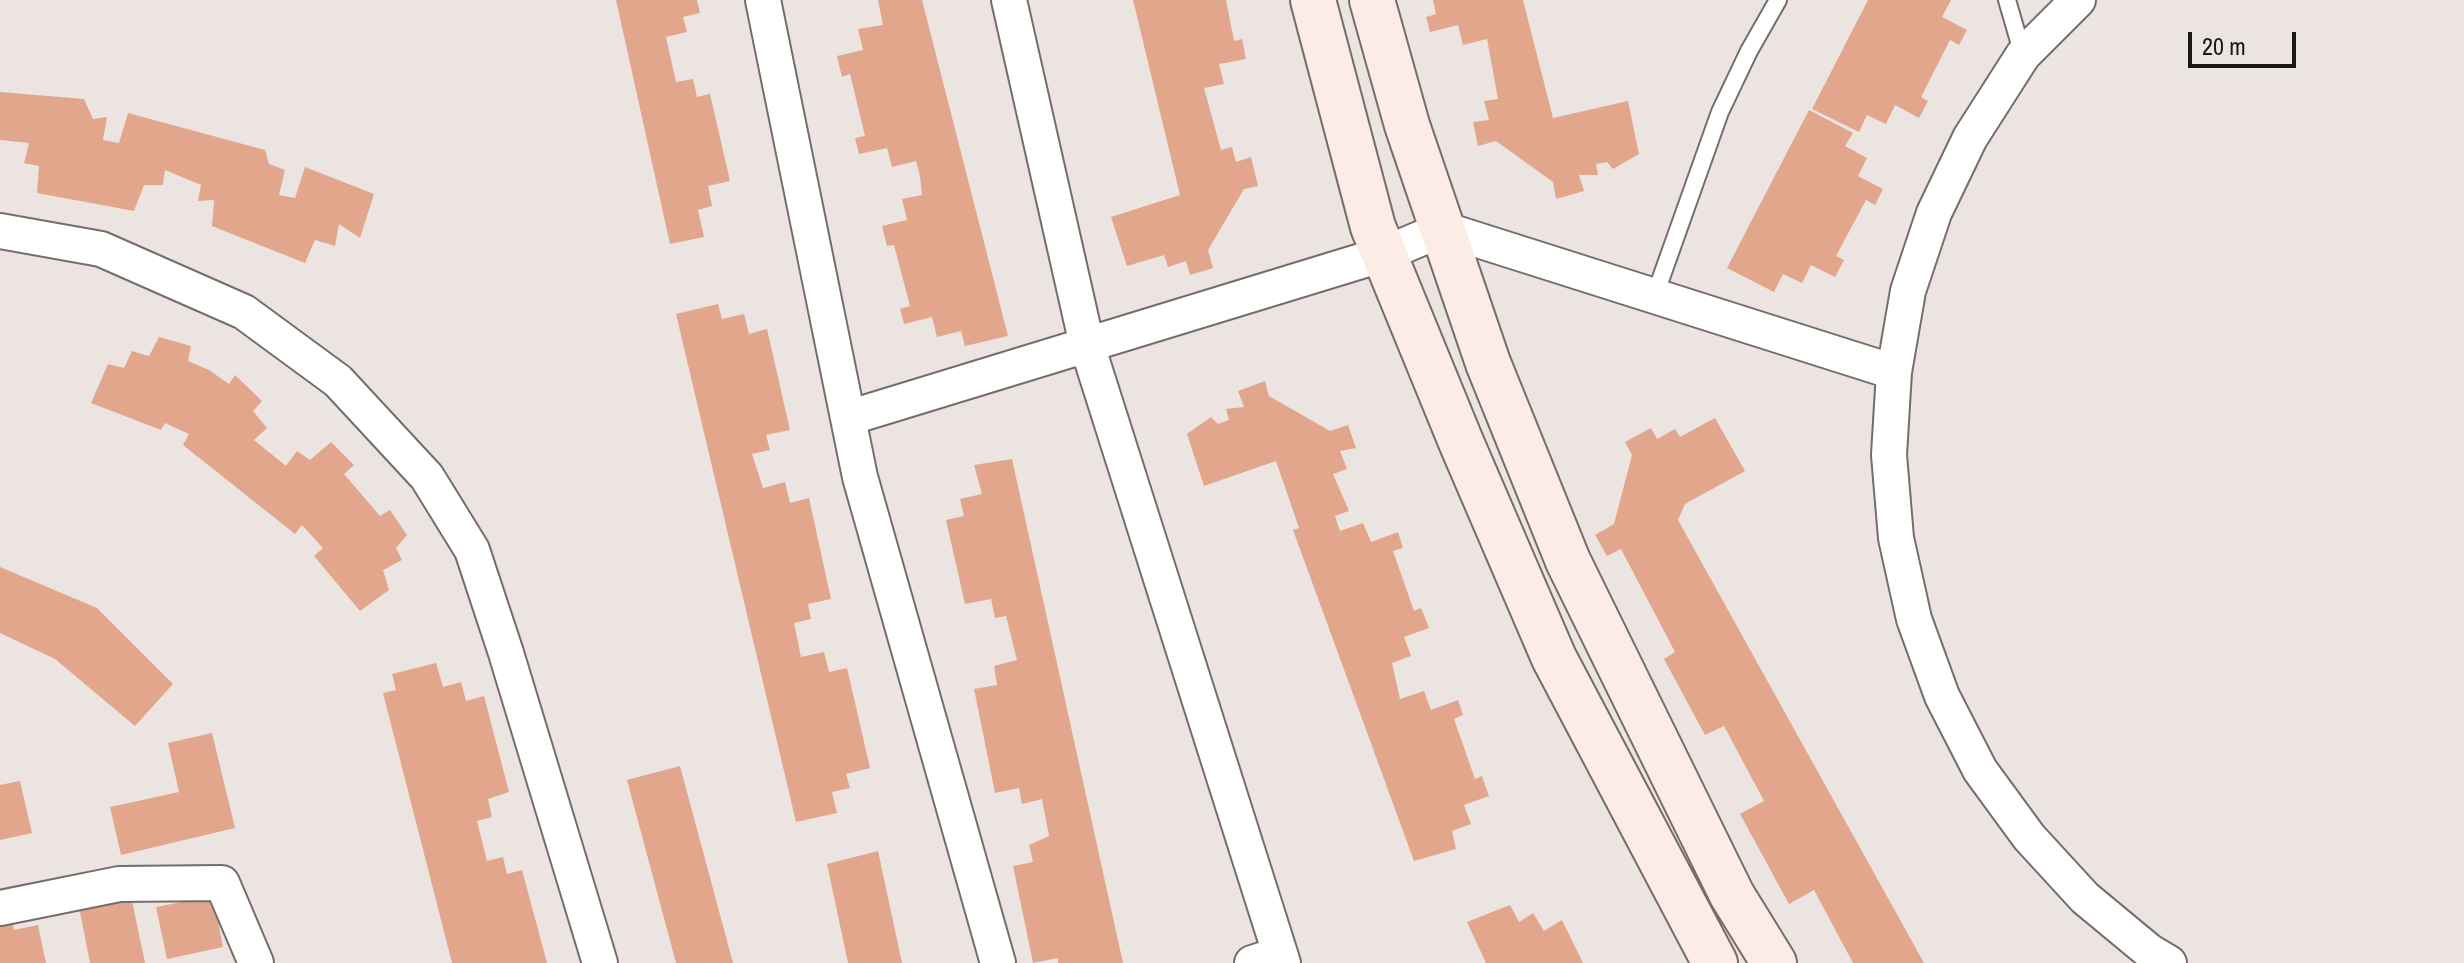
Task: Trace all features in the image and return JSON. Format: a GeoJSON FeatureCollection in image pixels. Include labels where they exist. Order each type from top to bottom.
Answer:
{"type":"FeatureCollection","features":[{"type":"Feature","properties":{"kind":"main road"},"geometry":{"type":"LineString","coordinates":[[1313,0],[1373,227],[1461,442],[1554,658],[1715,963]]}},
{"type":"Feature","properties":{"kind":"main road"},"geometry":{"type":"LineString","coordinates":[[1372,0],[1407,125],[1488,363],[1568,561],[1732,895],[1774,963]]}},
{"type":"Feature","properties":{"kind":"street"},"geometry":{"type":"LineString","coordinates":[[763,0],[860,477],[998,963]]}},
{"type":"Feature","properties":{"kind":"street"},"geometry":{"type":"LineString","coordinates":[[1009,0],[1087,345],[1272,960]]}},
{"type":"Feature","properties":{"kind":"street"},"geometry":{"type":"LineString","coordinates":[[2078,0],[2023,55],[1970,138],[1934,213],[1908,291],[1894,372],[1889,455],[1896,538],[1914,619],[1942,696],[1980,770],[2029,837],[2085,898],[2149,951],[2169,963]]}},
{"type":"Feature","properties":{"kind":"street"},"geometry":{"type":"LineString","coordinates":[[848,418],[1384,254],[1443,229],[1894,372]]}},
{"type":"Feature","properties":{"kind":"street"},"geometry":{"type":"LineString","coordinates":[[0,231],[101,249],[244,312],[338,381],[427,477],[472,550],[600,963]]}},
{"type":"Feature","properties":{"kind":"street"},"geometry":{"type":"LineString","coordinates":[[0,908],[119,884],[222,883],[256,963]]}},
{"type":"Feature","properties":{"kind":"lane"},"geometry":{"type":"LineString","coordinates":[[1655,295],[1720,112],[1778,0]]}},
{"type":"Feature","properties":{"kind":"lane"},"geometry":{"type":"LineString","coordinates":[[2007,0],[2023,55]]}},
{"type":"Feature","properties":{"kind":"building"},"geometry":{"type":"Polygon","coordinates":[[[616,0],[697,0],[700,13],[683,17],[687,32],[666,37],[676,82],[693,79],[697,97],[710,94],[730,181],[708,186],[712,206],[698,210],[704,237],[670,244],[616,0]]]}},
{"type":"Feature","properties":{"kind":"building"},"geometry":{"type":"Polygon","coordinates":[[[878,0],[922,0],[1008,336],[965,346],[961,331],[937,337],[932,317],[904,324],[900,309],[910,306],[894,245],[887,246],[882,226],[907,220],[902,199],[922,195],[920,176],[916,161],[892,167],[887,148],[859,154],[855,138],[865,136],[850,74],[842,77],[837,56],[863,50],[858,29],[883,25],[878,0]]]}},
{"type":"Feature","properties":{"kind":"building"},"geometry":{"type":"Polygon","coordinates":[[[1133,0],[1226,0],[1234,41],[1242,39],[1246,59],[1219,64],[1224,84],[1204,88],[1221,150],[1232,147],[1236,162],[1251,157],[1258,186],[1244,189],[1208,250],[1213,268],[1190,275],[1186,261],[1168,267],[1164,255],[1127,266],[1111,217],[1180,195],[1133,0]]]}},
{"type":"Feature","properties":{"kind":"building"},"geometry":{"type":"Polygon","coordinates":[[[1433,0],[1523,0],[1553,118],[1628,101],[1639,154],[1613,169],[1607,162],[1596,164],[1598,175],[1579,175],[1584,191],[1556,199],[1553,182],[1496,141],[1478,146],[1473,122],[1489,120],[1484,101],[1498,99],[1487,39],[1463,45],[1458,25],[1430,32],[1426,17],[1436,14],[1433,0]]]}},
{"type":"Feature","properties":{"kind":"building"},"geometry":{"type":"Polygon","coordinates":[[[1868,0],[1951,0],[1942,17],[1967,30],[1959,45],[1950,40],[1921,97],[1928,101],[1919,118],[1895,105],[1886,124],[1867,115],[1859,132],[1812,109],[1868,0]]]}},
{"type":"Feature","properties":{"kind":"building"},"geometry":{"type":"Polygon","coordinates":[[[0,92],[84,99],[93,119],[107,117],[103,140],[119,143],[128,113],[265,150],[269,164],[285,170],[279,195],[295,198],[305,167],[374,194],[360,238],[339,224],[335,246],[315,240],[305,263],[212,226],[214,200],[198,201],[201,185],[165,170],[163,185],[144,185],[134,211],[37,193],[39,166],[24,163],[29,143],[0,140],[0,92]]]}},
{"type":"Feature","properties":{"kind":"building"},"geometry":{"type":"Polygon","coordinates":[[[1809,110],[1853,133],[1845,146],[1867,158],[1858,176],[1883,189],[1875,205],[1866,200],[1836,256],[1844,260],[1835,277],[1811,265],[1802,283],[1783,274],[1774,292],[1727,268],[1809,110]]]}},
{"type":"Feature","properties":{"kind":"building"},"geometry":{"type":"Polygon","coordinates":[[[718,304],[722,319],[744,314],[749,334],[767,329],[790,430],[766,435],[770,450],[752,454],[763,488],[785,482],[790,503],[809,498],[831,599],[808,604],[811,619],[794,623],[801,657],[824,652],[829,672],[847,668],[870,768],[846,774],[850,788],[832,792],[837,813],[796,822],[676,314],[718,304]]]}},
{"type":"Feature","properties":{"kind":"building"},"geometry":{"type":"Polygon","coordinates":[[[159,337],[191,346],[188,361],[209,370],[229,384],[235,375],[262,401],[253,411],[267,428],[254,440],[286,466],[297,451],[310,460],[331,442],[354,465],[344,474],[380,516],[390,510],[407,535],[396,548],[402,560],[383,570],[389,590],[360,611],[314,556],[323,548],[302,525],[295,534],[183,445],[189,434],[165,423],[161,430],[91,403],[108,364],[124,368],[132,351],[149,356],[159,337]]]}},
{"type":"Feature","properties":{"kind":"building"},"geometry":{"type":"Polygon","coordinates":[[[1265,381],[1269,396],[1330,431],[1348,425],[1356,448],[1340,451],[1347,469],[1333,474],[1349,511],[1335,516],[1340,531],[1363,523],[1371,542],[1398,532],[1403,548],[1393,551],[1414,611],[1421,608],[1429,628],[1404,637],[1411,656],[1392,663],[1400,699],[1424,691],[1431,710],[1458,700],[1463,715],[1454,719],[1475,779],[1482,776],[1489,796],[1464,805],[1471,824],[1452,831],[1456,849],[1414,861],[1293,530],[1299,528],[1276,461],[1204,486],[1187,434],[1211,417],[1218,424],[1229,420],[1226,409],[1244,407],[1238,391],[1265,381]]]}},
{"type":"Feature","properties":{"kind":"building"},"geometry":{"type":"Polygon","coordinates":[[[1715,418],[1745,471],[1685,504],[1678,520],[1924,963],[1853,963],[1814,890],[1789,904],[1740,814],[1764,801],[1724,726],[1705,735],[1664,659],[1675,652],[1621,549],[1607,556],[1595,535],[1614,524],[1632,455],[1625,442],[1651,428],[1657,439],[1675,429],[1680,437],[1715,418]]]}},
{"type":"Feature","properties":{"kind":"building"},"geometry":{"type":"Polygon","coordinates":[[[1012,459],[1123,963],[1058,963],[1058,958],[1033,963],[1013,866],[1033,862],[1029,845],[1049,836],[1042,799],[1022,804],[1019,788],[995,793],[974,689],[997,685],[994,666],[1017,660],[1006,616],[995,618],[991,599],[965,604],[946,520],[964,516],[960,499],[982,494],[974,465],[1012,459]]]}},
{"type":"Feature","properties":{"kind":"building"},"geometry":{"type":"Polygon","coordinates":[[[0,567],[97,608],[173,684],[135,726],[55,659],[0,633],[0,567]]]}},
{"type":"Feature","properties":{"kind":"building"},"geometry":{"type":"Polygon","coordinates":[[[436,663],[443,687],[461,682],[466,701],[484,696],[509,792],[488,799],[492,817],[477,821],[487,861],[503,857],[507,874],[522,870],[547,963],[452,963],[383,693],[396,690],[392,674],[436,663]]]}},
{"type":"Feature","properties":{"kind":"building"},"geometry":{"type":"Polygon","coordinates":[[[212,733],[235,828],[121,855],[110,807],[179,792],[168,743],[212,733]]]}},
{"type":"Feature","properties":{"kind":"building"},"geometry":{"type":"Polygon","coordinates":[[[680,766],[733,963],[676,963],[627,780],[680,766]]]}},
{"type":"Feature","properties":{"kind":"building"},"geometry":{"type":"Polygon","coordinates":[[[20,781],[32,833],[0,840],[0,785],[20,781]]]}},
{"type":"Feature","properties":{"kind":"building"},"geometry":{"type":"Polygon","coordinates":[[[878,851],[902,963],[848,963],[827,864],[878,851]]]}},
{"type":"Feature","properties":{"kind":"building"},"geometry":{"type":"Polygon","coordinates":[[[130,891],[145,963],[90,963],[78,902],[130,891]]]}},
{"type":"Feature","properties":{"kind":"building"},"geometry":{"type":"Polygon","coordinates":[[[213,896],[223,947],[167,959],[156,907],[213,896]]]}},
{"type":"Feature","properties":{"kind":"building"},"geometry":{"type":"Polygon","coordinates":[[[1510,905],[1519,922],[1533,913],[1544,931],[1562,920],[1583,963],[1486,963],[1467,922],[1510,905]]]}},
{"type":"Feature","properties":{"kind":"building"},"geometry":{"type":"Polygon","coordinates":[[[12,920],[14,930],[38,925],[46,963],[0,963],[0,922],[12,920]]]}}]}
